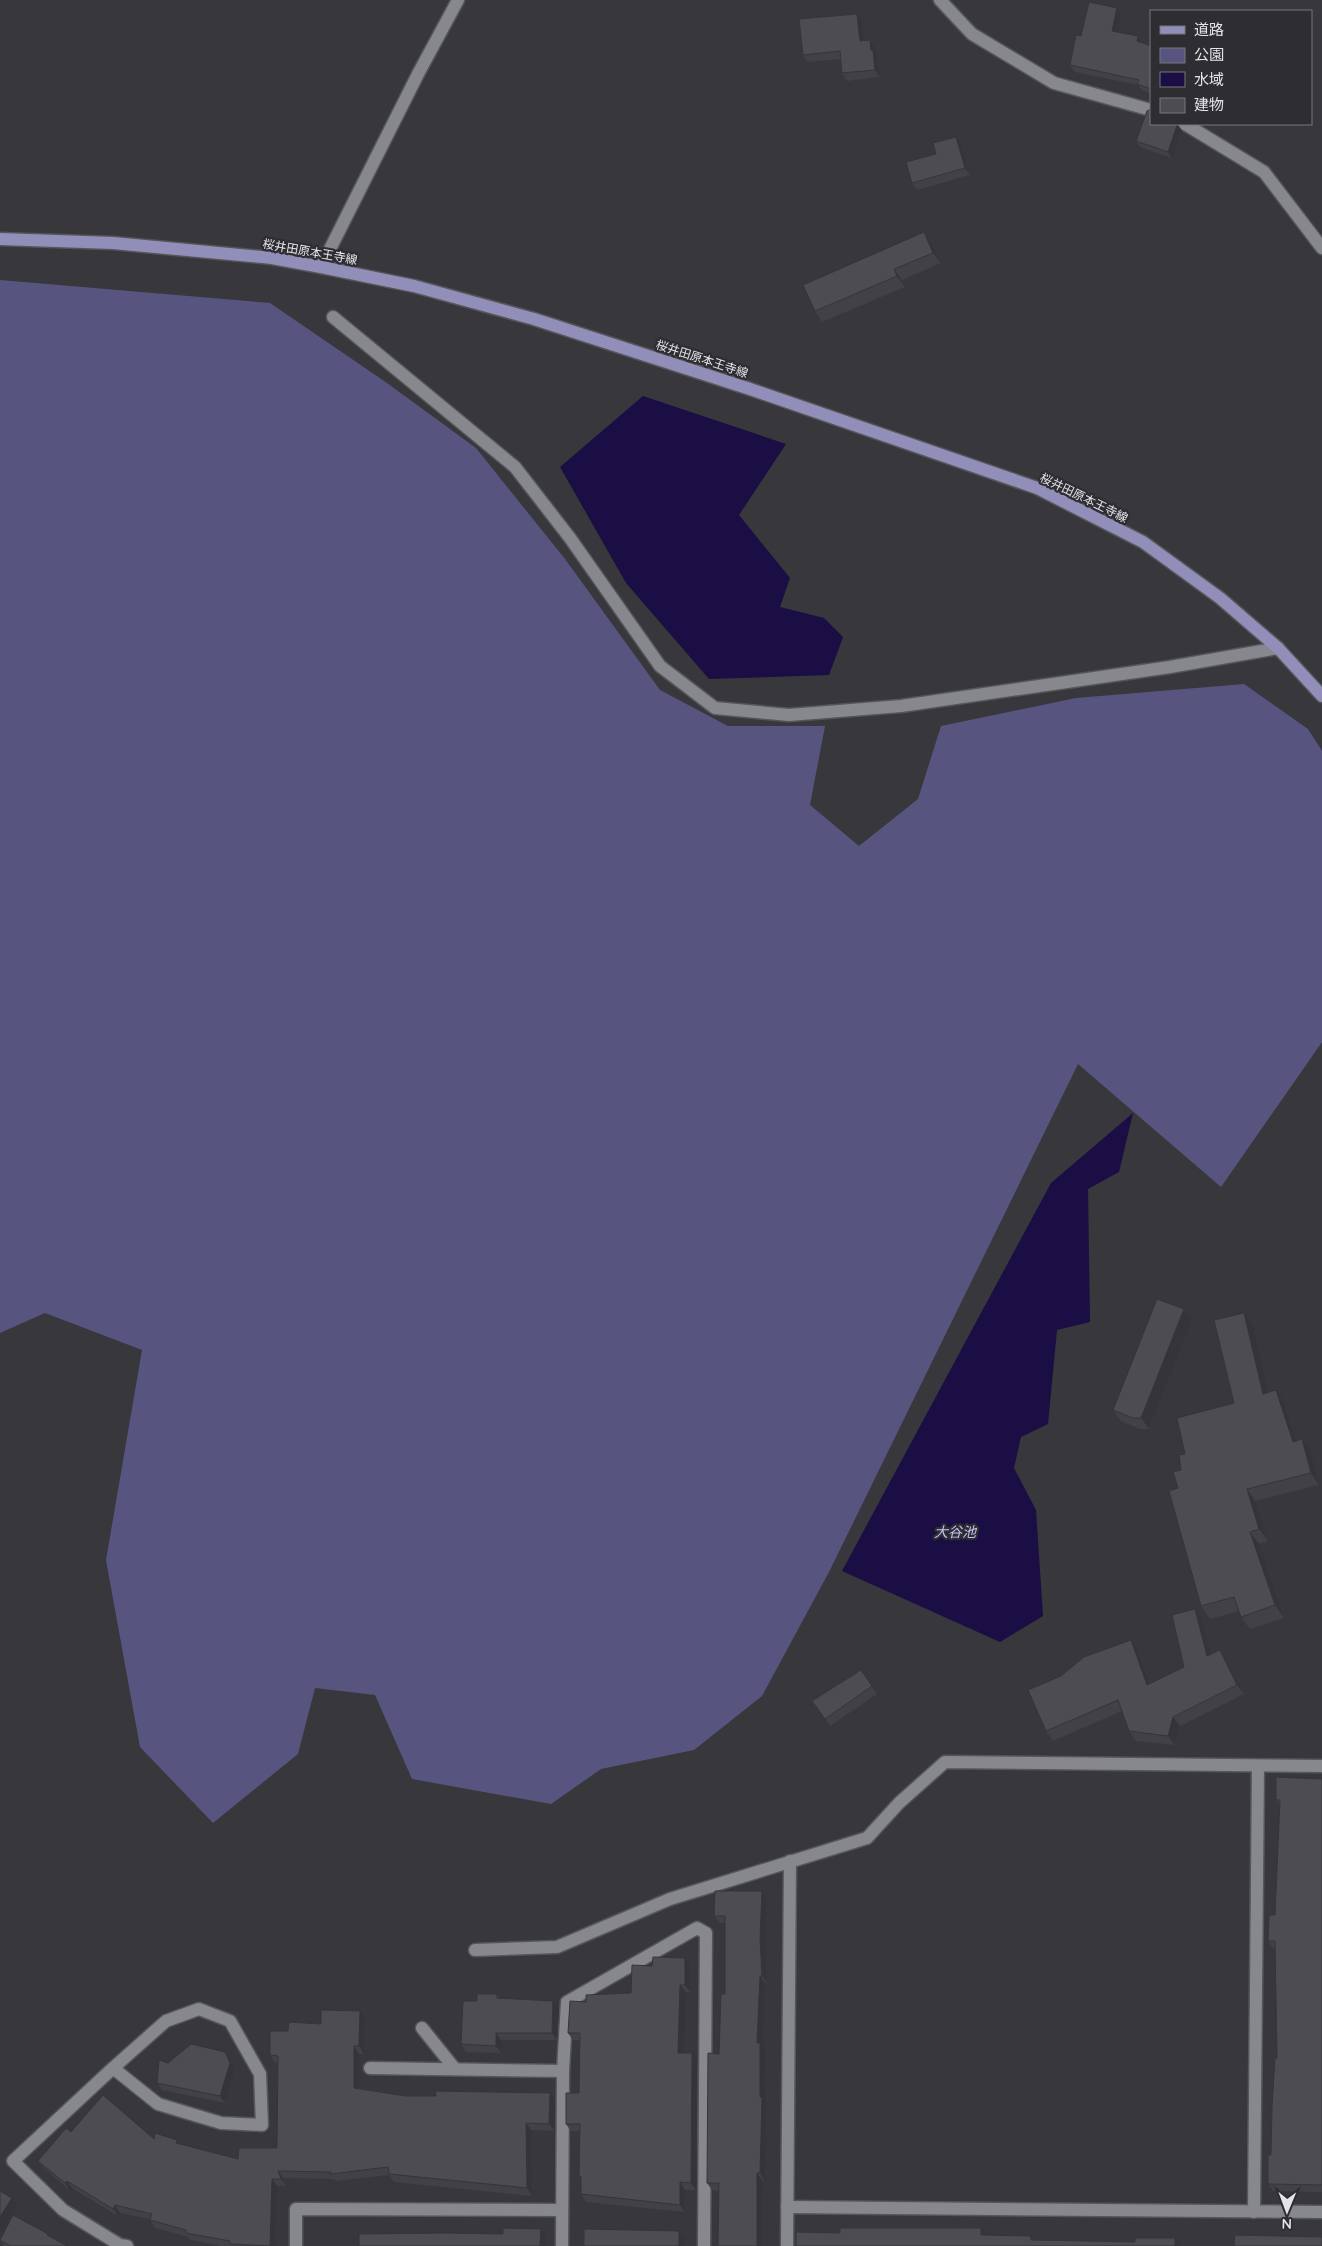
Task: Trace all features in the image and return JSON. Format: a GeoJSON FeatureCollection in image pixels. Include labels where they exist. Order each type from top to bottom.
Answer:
{"type":"FeatureCollection","features":[{"type":"Feature","properties":{"kind":"main road","name":"桜井田原本王寺線"},"geometry":{"type":"LineString","coordinates":[[0,239],[114,243],[272,258],[321,266],[414,286],[534,319],[750,389],[1036,488],[1143,542],[1220,598],[1278,648],[1322,696]]}},
{"type":"Feature","properties":{"kind":"street"},"geometry":{"type":"LineString","coordinates":[[321,266],[418,74],[458,0]]}},
{"type":"Feature","properties":{"kind":"street"},"geometry":{"type":"LineString","coordinates":[[940,0],[972,34],[1054,83],[1150,110]]}},
{"type":"Feature","properties":{"kind":"street"},"geometry":{"type":"LineString","coordinates":[[1187,125],[1223,145],[1264,172],[1322,248]]}},
{"type":"Feature","properties":{"kind":"street"},"geometry":{"type":"LineString","coordinates":[[333,317],[515,467],[570,538],[660,666],[715,708],[789,715],[901,706],[1160,668],[1278,648]]}},
{"type":"Feature","properties":{"kind":"street"},"geometry":{"type":"LineString","coordinates":[[475,1950],[557,1947],[670,1899],[867,1838],[898,1803],[945,1762],[1322,1766]]}},
{"type":"Feature","properties":{"kind":"street"},"geometry":{"type":"LineString","coordinates":[[1254,2212],[1258,1766]]}},
{"type":"Feature","properties":{"kind":"street"},"geometry":{"type":"LineString","coordinates":[[787,2246],[790,1861]]}},
{"type":"Feature","properties":{"kind":"street"},"geometry":{"type":"LineString","coordinates":[[562,2246],[563,2071],[567,2002],[697,1928],[706,1933],[704,2246]]}},
{"type":"Feature","properties":{"kind":"street"},"geometry":{"type":"LineString","coordinates":[[112,2068],[158,2104],[221,2123],[262,2125],[260,2074],[230,2021],[200,2009],[166,2021],[112,2068],[13,2161],[63,2210],[126,2246]]}},
{"type":"Feature","properties":{"kind":"street"},"geometry":{"type":"LineString","coordinates":[[422,2028],[455,2069]]}},
{"type":"Feature","properties":{"kind":"street"},"geometry":{"type":"LineString","coordinates":[[370,2068],[563,2071]]}},
{"type":"Feature","properties":{"kind":"street"},"geometry":{"type":"LineString","coordinates":[[787,2207],[1322,2212]]}},
{"type":"Feature","properties":{"kind":"street"},"geometry":{"type":"LineString","coordinates":[[296,2246],[296,2209],[562,2210]]}},
{"type":"Feature","properties":{"kind":"green space"},"geometry":{"type":"Polygon","coordinates":[[[0,280],[270,303],[387,383],[476,448],[565,559],[660,690],[728,726],[825,726],[810,805],[859,846],[918,799],[941,726],[1076,698],[1244,684],[1308,729],[1322,751],[1322,1042],[1221,1187],[1078,1064],[829,1572],[762,1696],[694,1750],[601,1769],[551,1804],[412,1779],[375,1695],[315,1688],[298,1754],[213,1823],[140,1747],[106,1560],[142,1350],[45,1313],[0,1333],[0,280]]]}},
{"type":"Feature","properties":{"kind":"water"},"geometry":{"type":"Polygon","coordinates":[[[643,396],[786,444],[739,515],[790,578],[780,607],[824,618],[843,637],[829,675],[709,679],[626,583],[560,467],[643,396]]]}},
{"type":"Feature","properties":{"kind":"water","name":"大谷池"},"geometry":{"type":"Polygon","coordinates":[[[1133,1113],[1119,1172],[1088,1189],[1090,1322],[1057,1330],[1048,1424],[1021,1437],[1014,1468],[1036,1510],[1043,1616],[1000,1642],[842,1571],[1051,1183],[1133,1113]]]}},
{"type":"Feature","properties":{"kind":"building"},"geometry":{"type":"Polygon","coordinates":[[[1089,2],[1117,8],[1112,31],[1138,36],[1137,41],[1150,46],[1150,89],[1137,84],[1139,80],[1070,65],[1076,35],[1081,36],[1089,2]]]}},
{"type":"Feature","properties":{"kind":"building"},"geometry":{"type":"Polygon","coordinates":[[[857,14],[860,41],[870,40],[875,70],[842,73],[840,51],[803,55],[799,19],[857,14]]]}},
{"type":"Feature","properties":{"kind":"building"},"geometry":{"type":"Polygon","coordinates":[[[1150,110],[1150,125],[1177,125],[1168,152],[1136,141],[1147,111],[1150,110]]]}},
{"type":"Feature","properties":{"kind":"building"},"geometry":{"type":"Polygon","coordinates":[[[956,137],[965,168],[912,183],[906,162],[936,154],[933,143],[956,137]]]}},
{"type":"Feature","properties":{"kind":"building"},"geometry":{"type":"Polygon","coordinates":[[[924,232],[933,253],[894,269],[897,276],[815,311],[803,285],[924,232]]]}},
{"type":"Feature","properties":{"kind":"building"},"geometry":{"type":"Polygon","coordinates":[[[1157,1299],[1184,1309],[1141,1418],[1133,1418],[1113,1410],[1157,1299]]]}},
{"type":"Feature","properties":{"kind":"building"},"geometry":{"type":"Polygon","coordinates":[[[1244,1313],[1263,1394],[1276,1390],[1293,1442],[1302,1439],[1311,1473],[1247,1489],[1259,1529],[1250,1532],[1275,1605],[1241,1617],[1234,1597],[1201,1606],[1169,1491],[1178,1488],[1173,1472],[1181,1470],[1179,1455],[1185,1454],[1177,1418],[1234,1403],[1214,1320],[1244,1313]]]}},
{"type":"Feature","properties":{"kind":"building"},"geometry":{"type":"Polygon","coordinates":[[[1195,1609],[1207,1656],[1220,1650],[1237,1685],[1173,1717],[1168,1736],[1129,1731],[1118,1700],[1046,1731],[1028,1690],[1061,1676],[1084,1657],[1131,1640],[1147,1685],[1184,1667],[1172,1615],[1195,1609]]]}},
{"type":"Feature","properties":{"kind":"building"},"geometry":{"type":"Polygon","coordinates":[[[861,1670],[872,1686],[825,1719],[812,1701],[861,1670]]]}},
{"type":"Feature","properties":{"kind":"building"},"geometry":{"type":"Polygon","coordinates":[[[1276,1777],[1322,1779],[1322,2185],[1268,2184],[1268,2155],[1271,2155],[1272,2106],[1275,2058],[1277,2058],[1275,1941],[1268,1941],[1269,1915],[1275,1915],[1280,1800],[1276,1800],[1276,1777]]]}},
{"type":"Feature","properties":{"kind":"building"},"geometry":{"type":"Polygon","coordinates":[[[715,1891],[762,1891],[760,1939],[762,1976],[760,1976],[757,2043],[760,2043],[760,2097],[762,2097],[760,2173],[757,2173],[757,2246],[718,2246],[719,2183],[707,2183],[708,2053],[719,2054],[721,1994],[725,1994],[725,1916],[714,1916],[715,1891]]]}},
{"type":"Feature","properties":{"kind":"building"},"geometry":{"type":"Polygon","coordinates":[[[653,1957],[685,1958],[685,1985],[680,1985],[678,2053],[692,2053],[691,2183],[680,2182],[680,2205],[581,2194],[581,2176],[579,2176],[580,2124],[566,2124],[566,2093],[579,2093],[580,2033],[568,2033],[570,2001],[586,2002],[586,1995],[631,1993],[632,1965],[652,1966],[653,1957]]]}},
{"type":"Feature","properties":{"kind":"building"},"geometry":{"type":"Polygon","coordinates":[[[477,1994],[497,1994],[497,1998],[553,2001],[552,2033],[496,2033],[496,2046],[461,2044],[463,2001],[477,2001],[477,1994]]]}},
{"type":"Feature","properties":{"kind":"building"},"geometry":{"type":"Polygon","coordinates":[[[321,2010],[360,2011],[359,2046],[354,2046],[354,2088],[405,2096],[436,2096],[435,2091],[550,2093],[549,2124],[526,2123],[527,2188],[389,2174],[388,2167],[330,2174],[331,2172],[278,2171],[281,2179],[272,2179],[270,2246],[230,2244],[230,2241],[186,2233],[186,2230],[150,2220],[152,2214],[115,2205],[113,2209],[67,2181],[65,2183],[38,2161],[66,2128],[71,2132],[103,2095],[154,2139],[155,2133],[177,2140],[176,2143],[238,2159],[239,2148],[277,2148],[278,2056],[270,2055],[270,2031],[288,2031],[289,2022],[321,2024],[321,2010]]]}},
{"type":"Feature","properties":{"kind":"building"},"geometry":{"type":"Polygon","coordinates":[[[191,2044],[225,2052],[230,2063],[220,2096],[157,2083],[159,2060],[168,2063],[191,2044]]]}},
{"type":"Feature","properties":{"kind":"building"},"geometry":{"type":"Polygon","coordinates":[[[0,2191],[12,2198],[0,2217],[0,2191]]]}},
{"type":"Feature","properties":{"kind":"building"},"geometry":{"type":"Polygon","coordinates":[[[13,2215],[67,2246],[10,2246],[0,2240],[13,2215]]]}},
{"type":"Feature","properties":{"kind":"building"},"geometry":{"type":"Polygon","coordinates":[[[503,2228],[541,2229],[540,2246],[359,2246],[359,2234],[503,2234],[503,2228]]]}},
{"type":"Feature","properties":{"kind":"building"},"geometry":{"type":"Polygon","coordinates":[[[840,2228],[981,2228],[981,2235],[1031,2236],[1031,2240],[1135,2242],[1135,2238],[1175,2238],[1175,2246],[796,2246],[796,2232],[840,2233],[840,2228]]]}},
{"type":"Feature","properties":{"kind":"building"},"geometry":{"type":"Polygon","coordinates":[[[584,2229],[679,2231],[679,2246],[584,2246],[584,2229]]]}},
{"type":"Feature","properties":{"kind":"building"},"geometry":{"type":"Polygon","coordinates":[[[1235,2235],[1322,2237],[1322,2246],[1234,2246],[1235,2235]]]}}]}
